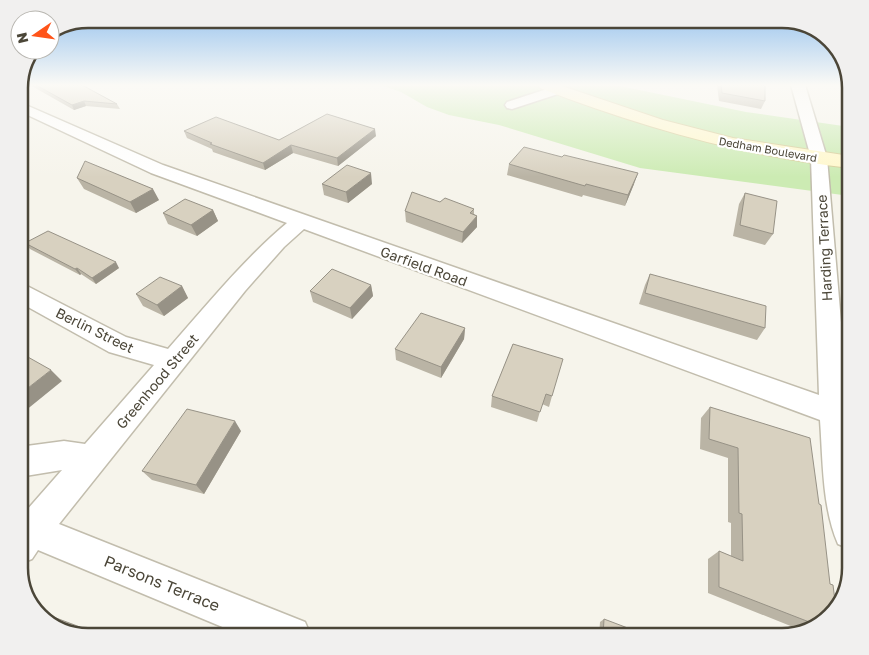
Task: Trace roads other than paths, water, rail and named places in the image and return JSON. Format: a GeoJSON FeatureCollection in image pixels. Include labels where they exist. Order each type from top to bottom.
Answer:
{"type":"FeatureCollection","features":[{"type":"Feature","properties":{"kind":"main road","name":"Dedham Boulevard"},"geometry":{"type":"LineString","coordinates":[[628,116],[679,131],[740,145],[842,161]]}},
{"type":"Feature","properties":{"kind":"street","name":"Garfield Road"},"geometry":{"type":"LineString","coordinates":[[40,116],[131,158],[834,413]]}},
{"type":"Feature","properties":{"kind":"street","name":"Harding Terrace"},"geometry":{"type":"LineString","coordinates":[[807,116],[819,158],[834,413],[842,489]]}},
{"type":"Feature","properties":{"kind":"street","name":"Greenhood Street"},"geometry":{"type":"LineString","coordinates":[[28,536],[252,269],[301,221]]}},
{"type":"Feature","properties":{"kind":"street","name":"Berlin Street"},"geometry":{"type":"LineString","coordinates":[[28,297],[118,345],[174,361]]}},
{"type":"Feature","properties":{"kind":"street"},"geometry":{"type":"LineString","coordinates":[[28,461],[64,455],[91,459]]}},
{"type":"Feature","properties":{"kind":"street","name":"Parsons Terrace"},"geometry":{"type":"LineString","coordinates":[[28,539],[269,628]]}}]}
